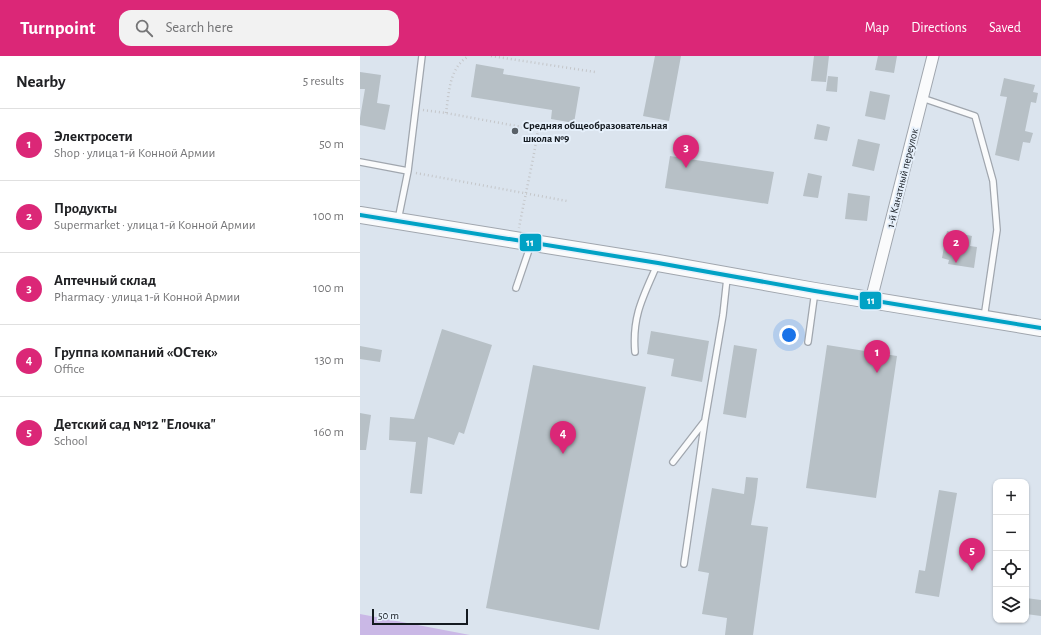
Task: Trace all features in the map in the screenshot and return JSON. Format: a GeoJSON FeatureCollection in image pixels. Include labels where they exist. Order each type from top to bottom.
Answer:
{"type":"FeatureCollection","features":[{"type":"Feature","properties":{"kind":"main road"},"geometry":{"type":"LineString","coordinates":[[360,215],[658,263],[815,291],[1041,328]]}},
{"type":"Feature","properties":{"kind":"street","name":"1-й Канатный переулок"},"geometry":{"type":"LineString","coordinates":[[871,300],[933,56]]}},
{"type":"Feature","properties":{"kind":"lane"},"geometry":{"type":"LineString","coordinates":[[398,221],[408,171],[422,56]]}},
{"type":"Feature","properties":{"kind":"lane"},"geometry":{"type":"LineString","coordinates":[[922,98],[975,116],[981,137],[993,181],[997,230],[984,318]]}},
{"type":"Feature","properties":{"kind":"lane"},"geometry":{"type":"LineString","coordinates":[[360,162],[408,171]]}},
{"type":"Feature","properties":{"kind":"lane"},"geometry":{"type":"LineString","coordinates":[[516,288],[524,241]]}},
{"type":"Feature","properties":{"kind":"lane"},"geometry":{"type":"LineString","coordinates":[[635,352],[634,336],[639,304],[658,263]]}},
{"type":"Feature","properties":{"kind":"lane"},"geometry":{"type":"LineString","coordinates":[[684,564],[705,420],[723,315],[727,275]]}},
{"type":"Feature","properties":{"kind":"lane"},"geometry":{"type":"LineString","coordinates":[[808,342],[815,291]]}},
{"type":"Feature","properties":{"kind":"lane"},"geometry":{"type":"LineString","coordinates":[[673,462],[705,420]]}},
{"type":"Feature","properties":{"kind":"path"},"geometry":{"type":"LineString","coordinates":[[446,113],[452,77],[459,65],[469,56]]}},
{"type":"Feature","properties":{"kind":"path"},"geometry":{"type":"LineString","coordinates":[[491,56],[595,72]]}},
{"type":"Feature","properties":{"kind":"path"},"geometry":{"type":"LineString","coordinates":[[415,109],[446,113],[538,130],[535,154],[525,194],[524,241]]}},
{"type":"Feature","properties":{"kind":"path"},"geometry":{"type":"LineString","coordinates":[[408,171],[567,201]]}},
{"type":"Feature","properties":{"kind":"shaded area"},"geometry":{"type":"Polygon","coordinates":[[[360,614],[470,635],[360,635],[360,614]]]}},
{"type":"Feature","properties":{"kind":"building"},"geometry":{"type":"Polygon","coordinates":[[[655,56],[681,56],[669,121],[643,116],[655,56]]]}},
{"type":"Feature","properties":{"kind":"building"},"geometry":{"type":"Polygon","coordinates":[[[814,56],[829,56],[826,82],[811,81],[814,56]]]}},
{"type":"Feature","properties":{"kind":"building"},"geometry":{"type":"Polygon","coordinates":[[[878,56],[897,56],[894,73],[875,70],[878,56]]]}},
{"type":"Feature","properties":{"kind":"building"},"geometry":{"type":"Polygon","coordinates":[[[476,64],[504,69],[503,74],[580,87],[574,123],[551,119],[552,110],[471,97],[476,64]]]}},
{"type":"Feature","properties":{"kind":"building"},"geometry":{"type":"Polygon","coordinates":[[[360,72],[381,75],[377,103],[390,105],[385,130],[360,125],[365,89],[360,89],[360,72]]]}},
{"type":"Feature","properties":{"kind":"building"},"geometry":{"type":"Polygon","coordinates":[[[828,76],[838,77],[837,92],[826,91],[828,76]]]}},
{"type":"Feature","properties":{"kind":"building"},"geometry":{"type":"Polygon","coordinates":[[[1004,78],[1035,85],[1033,92],[1038,93],[1036,103],[1031,102],[1025,131],[1033,133],[1030,143],[1023,142],[1019,161],[995,155],[1007,97],[1000,96],[1004,78]]]}},
{"type":"Feature","properties":{"kind":"building"},"geometry":{"type":"Polygon","coordinates":[[[870,91],[890,95],[885,120],[865,116],[870,91]]]}},
{"type":"Feature","properties":{"kind":"building"},"geometry":{"type":"Polygon","coordinates":[[[817,124],[830,127],[827,141],[814,139],[817,124]]]}},
{"type":"Feature","properties":{"kind":"building"},"geometry":{"type":"Polygon","coordinates":[[[858,139],[880,144],[874,171],[852,166],[858,139]]]}},
{"type":"Feature","properties":{"kind":"building"},"geometry":{"type":"Polygon","coordinates":[[[670,156],[774,172],[768,204],[665,188],[670,156]]]}},
{"type":"Feature","properties":{"kind":"building"},"geometry":{"type":"Polygon","coordinates":[[[808,173],[822,176],[818,198],[803,196],[808,173]]]}},
{"type":"Feature","properties":{"kind":"building"},"geometry":{"type":"Polygon","coordinates":[[[848,193],[870,196],[867,221],[845,219],[848,193]]]}},
{"type":"Feature","properties":{"kind":"building"},"geometry":{"type":"Polygon","coordinates":[[[947,231],[972,236],[970,246],[977,247],[974,268],[948,264],[949,260],[942,258],[947,231]]]}},
{"type":"Feature","properties":{"kind":"building"},"geometry":{"type":"Polygon","coordinates":[[[442,329],[492,345],[464,434],[459,432],[454,445],[428,437],[422,494],[410,493],[416,442],[389,440],[390,417],[414,419],[442,329]]]}},
{"type":"Feature","properties":{"kind":"building"},"geometry":{"type":"Polygon","coordinates":[[[651,331],[709,341],[702,382],[671,376],[674,359],[647,354],[651,331]]]}},
{"type":"Feature","properties":{"kind":"building"},"geometry":{"type":"Polygon","coordinates":[[[734,345],[757,349],[746,418],[723,414],[734,345]]]}},
{"type":"Feature","properties":{"kind":"building"},"geometry":{"type":"Polygon","coordinates":[[[827,345],[897,356],[876,498],[806,488],[827,345]]]}},
{"type":"Feature","properties":{"kind":"building"},"geometry":{"type":"Polygon","coordinates":[[[360,346],[382,350],[380,362],[360,359],[360,346]]]}},
{"type":"Feature","properties":{"kind":"building"},"geometry":{"type":"Polygon","coordinates":[[[533,365],[646,387],[599,630],[486,608],[533,365]]]}},
{"type":"Feature","properties":{"kind":"building"},"geometry":{"type":"Polygon","coordinates":[[[360,413],[371,415],[366,450],[360,450],[360,413]]]}},
{"type":"Feature","properties":{"kind":"building"},"geometry":{"type":"Polygon","coordinates":[[[746,477],[758,478],[751,525],[768,527],[753,635],[725,635],[727,618],[702,614],[709,573],[698,571],[712,488],[744,494],[746,477]]]}},
{"type":"Feature","properties":{"kind":"building"},"geometry":{"type":"Polygon","coordinates":[[[939,490],[957,493],[939,597],[915,593],[919,570],[925,571],[939,490]]]}},
{"type":"Feature","properties":{"kind":"building"},"geometry":{"type":"Polygon","coordinates":[[[1029,598],[1041,600],[1041,616],[1029,614],[1029,598]]]}},
{"type":"Feature","properties":{"kind":"transit line","name":"11"},"geometry":{"type":"LineString","coordinates":[[360,215],[658,263],[815,291],[1041,328]]}},
{"type":"Feature","properties":{"kind":"place","name":"Средняя общеобразовательная школа №9"},"geometry":{"type":"Point","coordinates":[515,131]}},
{"type":"Feature","properties":{"kind":"place","name":"Аптечный склад"},"geometry":{"type":"Point","coordinates":[686,168]}},
{"type":"Feature","properties":{"kind":"place","name":"Продукты"},"geometry":{"type":"Point","coordinates":[956,263]}},
{"type":"Feature","properties":{"kind":"place","name":"Электросети"},"geometry":{"type":"Point","coordinates":[877,373]}},
{"type":"Feature","properties":{"kind":"place","name":"Группа компаний «ОСтек»"},"geometry":{"type":"Point","coordinates":[563,454]}},
{"type":"Feature","properties":{"kind":"place","name":"Детский сад №12 \"Елочка\""},"geometry":{"type":"Point","coordinates":[972,571]}}]}
